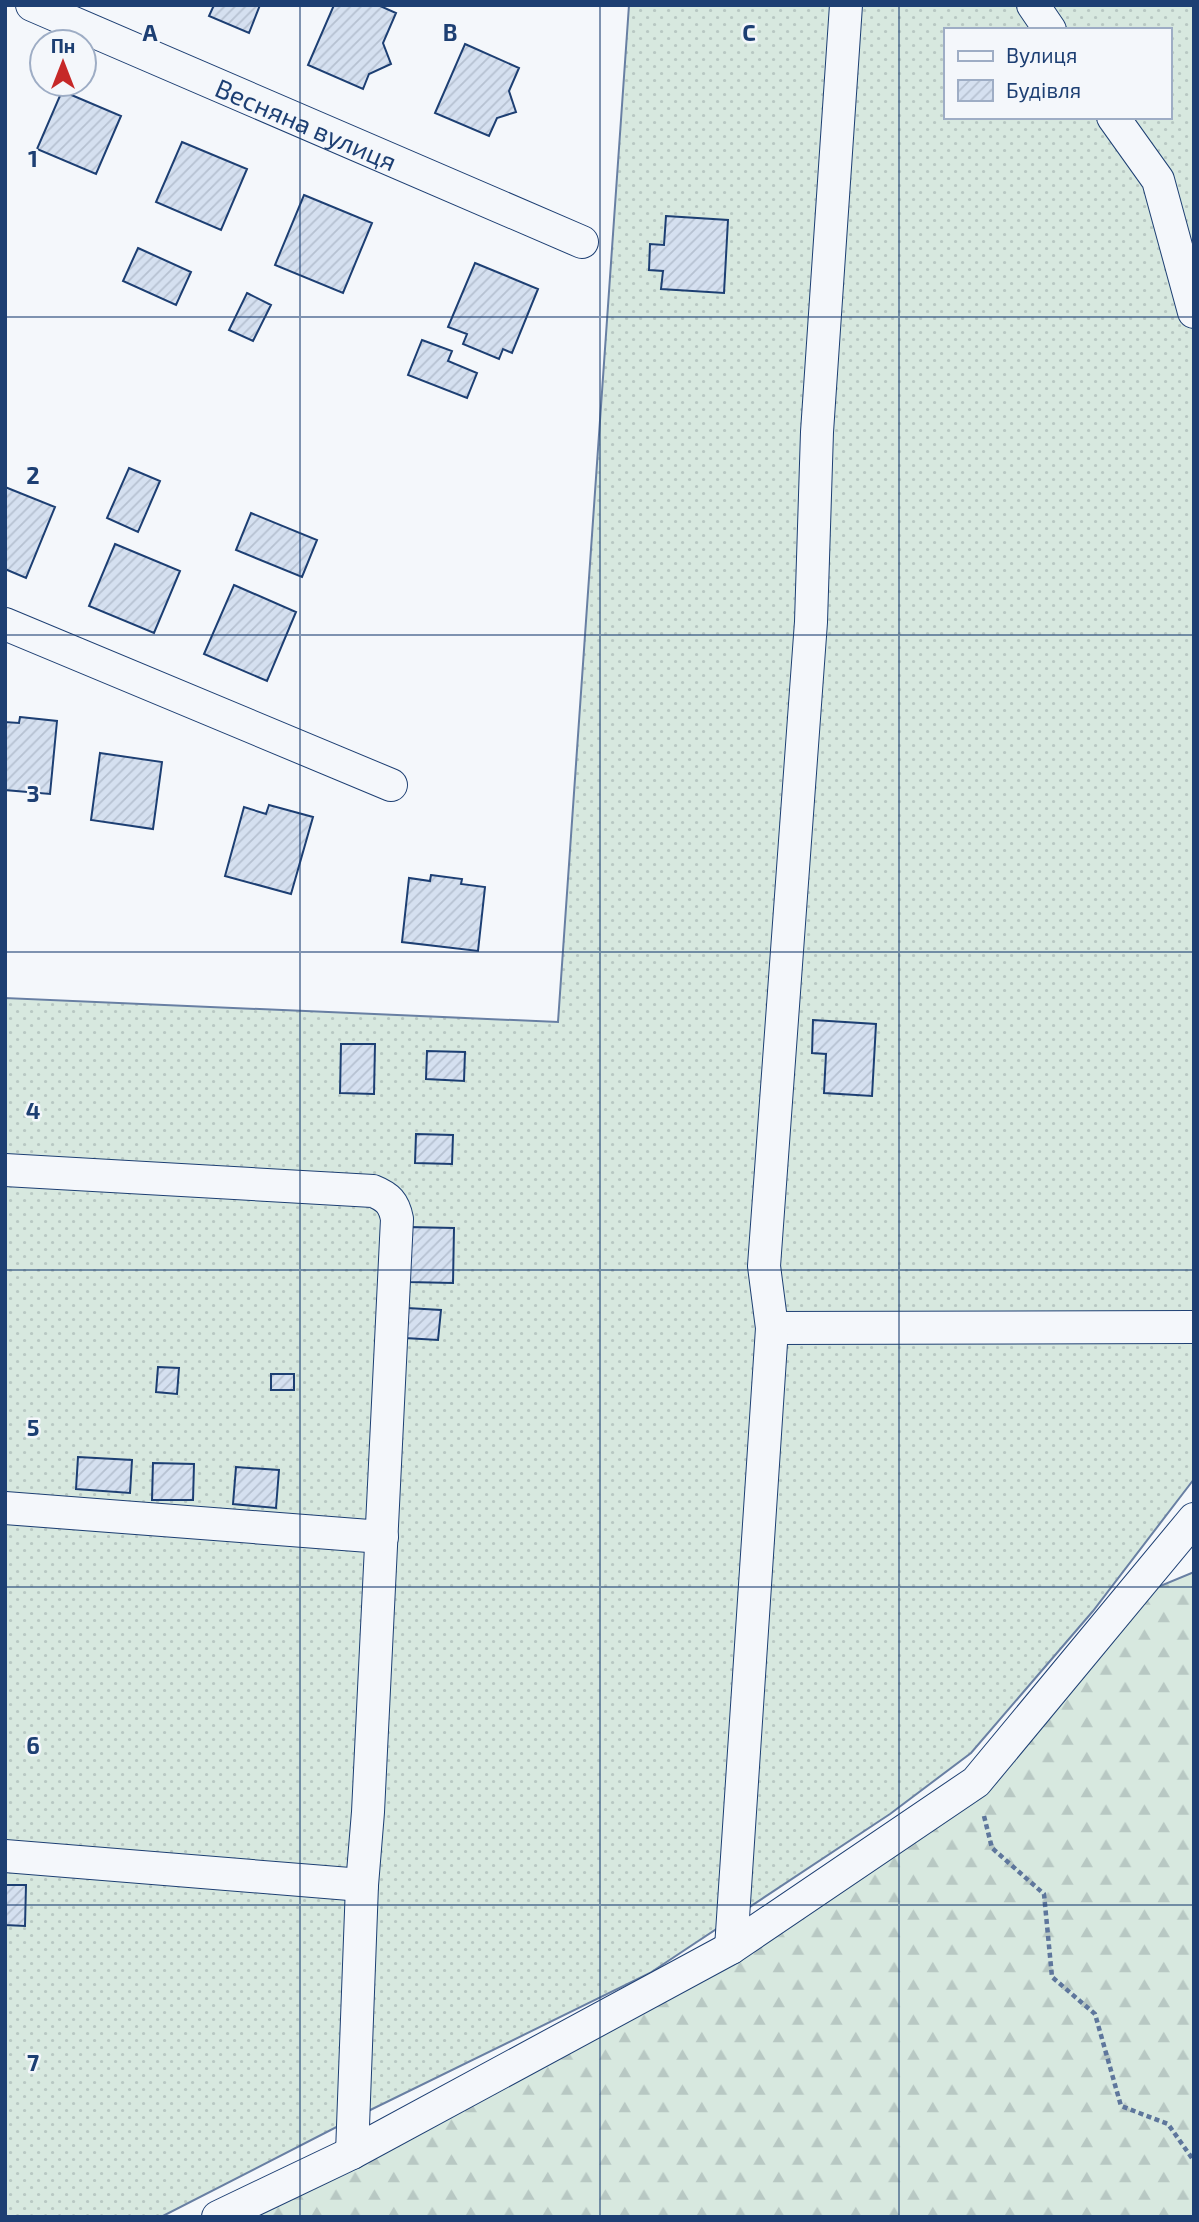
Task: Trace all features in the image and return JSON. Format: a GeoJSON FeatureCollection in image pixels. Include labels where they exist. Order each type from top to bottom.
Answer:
{"type":"FeatureCollection","features":[{"type":"Feature","properties":{"kind":"street","name":"Весняна вулиця"},"geometry":{"type":"LineString","coordinates":[[32,5],[582,242]]}},
{"type":"Feature","properties":{"kind":"street"},"geometry":{"type":"LineString","coordinates":[[731,1948],[772,1328],[764,1266],[811,622],[817,432],[846,5]]}},
{"type":"Feature","properties":{"kind":"street"},"geometry":{"type":"LineString","coordinates":[[1033,5],[1049,28]]}},
{"type":"Feature","properties":{"kind":"street"},"geometry":{"type":"LineString","coordinates":[[1114,119],[1158,180],[1194,312]]}},
{"type":"Feature","properties":{"kind":"street"},"geometry":{"type":"LineString","coordinates":[[5,624],[391,785]]}},
{"type":"Feature","properties":{"kind":"street"},"geometry":{"type":"LineString","coordinates":[[5,1170],[373,1191],[386,1196],[395,1206],[397,1219],[362,1885],[352,2152]]}},
{"type":"Feature","properties":{"kind":"street"},"geometry":{"type":"LineString","coordinates":[[772,1328],[1194,1327]]}},
{"type":"Feature","properties":{"kind":"street"},"geometry":{"type":"LineString","coordinates":[[5,1508],[382,1536]]}},
{"type":"Feature","properties":{"kind":"street"},"geometry":{"type":"LineString","coordinates":[[218,2217],[352,2152],[731,1948],[976,1782],[1194,1519]]}},
{"type":"Feature","properties":{"kind":"street"},"geometry":{"type":"LineString","coordinates":[[5,1857],[362,1885]]}},
{"type":"Feature","properties":{"kind":"path"},"geometry":{"type":"LineString","coordinates":[[976,1782],[992,1848],[1044,1894],[1052,1977],[1095,2014],[1121,2106],[1168,2124],[1194,2161]]}},
{"type":"Feature","properties":{"kind":"green space"},"geometry":{"type":"Polygon","coordinates":[[[629,5],[1194,5],[1194,1479],[1093,1611],[971,1753],[890,1814],[650,1973],[356,2117],[161,2217],[5,2217],[5,998],[558,1022],[629,5]]]}},
{"type":"Feature","properties":{"kind":"green space"},"geometry":{"type":"Polygon","coordinates":[[[1194,1572],[1194,2217],[223,2217],[683,1977],[998,1776],[1148,1591],[1194,1572]]]}},
{"type":"Feature","properties":{"kind":"building"},"geometry":{"type":"Polygon","coordinates":[[[214,5],[260,5],[249,33],[209,16],[214,5]]]}},
{"type":"Feature","properties":{"kind":"building"},"geometry":{"type":"Polygon","coordinates":[[[334,5],[378,5],[396,13],[383,43],[391,64],[369,74],[363,89],[308,65],[334,5]]]}},
{"type":"Feature","properties":{"kind":"building"},"geometry":{"type":"Polygon","coordinates":[[[465,44],[519,68],[509,91],[516,112],[497,118],[489,136],[435,113],[465,44]]]}},
{"type":"Feature","properties":{"kind":"building"},"geometry":{"type":"Polygon","coordinates":[[[59,98],[79,98],[121,116],[96,174],[37,149],[59,98]]]}},
{"type":"Feature","properties":{"kind":"building"},"geometry":{"type":"Polygon","coordinates":[[[182,142],[247,169],[221,230],[156,202],[182,142]]]}},
{"type":"Feature","properties":{"kind":"building"},"geometry":{"type":"Polygon","coordinates":[[[304,195],[372,223],[343,293],[275,265],[304,195]]]}},
{"type":"Feature","properties":{"kind":"building"},"geometry":{"type":"Polygon","coordinates":[[[666,216],[728,220],[724,293],[661,289],[663,271],[649,270],[650,244],[664,245],[666,216]]]}},
{"type":"Feature","properties":{"kind":"building"},"geometry":{"type":"Polygon","coordinates":[[[138,248],[191,272],[176,305],[123,281],[138,248]]]}},
{"type":"Feature","properties":{"kind":"building"},"geometry":{"type":"Polygon","coordinates":[[[475,263],[538,289],[512,353],[503,349],[499,359],[463,344],[467,334],[448,327],[475,263]]]}},
{"type":"Feature","properties":{"kind":"building"},"geometry":{"type":"Polygon","coordinates":[[[247,293],[271,305],[253,341],[229,330],[247,293]]]}},
{"type":"Feature","properties":{"kind":"building"},"geometry":{"type":"Polygon","coordinates":[[[422,340],[452,351],[448,361],[477,373],[467,398],[408,375],[422,340]]]}},
{"type":"Feature","properties":{"kind":"building"},"geometry":{"type":"Polygon","coordinates":[[[129,468],[160,481],[138,532],[107,518],[129,468]]]}},
{"type":"Feature","properties":{"kind":"building"},"geometry":{"type":"Polygon","coordinates":[[[5,487],[55,507],[26,578],[5,569],[5,487]]]}},
{"type":"Feature","properties":{"kind":"building"},"geometry":{"type":"Polygon","coordinates":[[[251,513],[317,540],[302,577],[236,550],[251,513]]]}},
{"type":"Feature","properties":{"kind":"building"},"geometry":{"type":"Polygon","coordinates":[[[115,544],[180,571],[154,633],[89,606],[115,544]]]}},
{"type":"Feature","properties":{"kind":"building"},"geometry":{"type":"Polygon","coordinates":[[[234,585],[296,612],[267,681],[204,654],[234,585]]]}},
{"type":"Feature","properties":{"kind":"building"},"geometry":{"type":"Polygon","coordinates":[[[20,717],[57,721],[50,794],[5,790],[5,722],[19,723],[20,717]]]}},
{"type":"Feature","properties":{"kind":"building"},"geometry":{"type":"Polygon","coordinates":[[[100,753],[162,762],[153,829],[91,820],[100,753]]]}},
{"type":"Feature","properties":{"kind":"building"},"geometry":{"type":"Polygon","coordinates":[[[269,805],[313,817],[291,894],[225,876],[244,807],[266,814],[269,805]]]}},
{"type":"Feature","properties":{"kind":"building"},"geometry":{"type":"Polygon","coordinates":[[[431,875],[462,879],[461,884],[485,887],[478,951],[402,942],[409,878],[430,881],[431,875]]]}},
{"type":"Feature","properties":{"kind":"building"},"geometry":{"type":"Polygon","coordinates":[[[813,1020],[876,1024],[872,1096],[824,1093],[826,1054],[812,1053],[813,1020]]]}},
{"type":"Feature","properties":{"kind":"building"},"geometry":{"type":"Polygon","coordinates":[[[341,1044],[375,1044],[374,1094],[340,1093],[341,1044]]]}},
{"type":"Feature","properties":{"kind":"building"},"geometry":{"type":"Polygon","coordinates":[[[427,1051],[465,1052],[464,1081],[426,1079],[427,1051]]]}},
{"type":"Feature","properties":{"kind":"building"},"geometry":{"type":"Polygon","coordinates":[[[416,1134],[453,1135],[452,1164],[415,1163],[416,1134]]]}},
{"type":"Feature","properties":{"kind":"building"},"geometry":{"type":"Polygon","coordinates":[[[409,1227],[454,1228],[453,1283],[408,1282],[409,1227]]]}},
{"type":"Feature","properties":{"kind":"building"},"geometry":{"type":"Polygon","coordinates":[[[407,1308],[441,1310],[438,1340],[405,1338],[407,1308]]]}},
{"type":"Feature","properties":{"kind":"building"},"geometry":{"type":"Polygon","coordinates":[[[158,1367],[179,1368],[177,1394],[156,1392],[158,1367]]]}},
{"type":"Feature","properties":{"kind":"building"},"geometry":{"type":"Polygon","coordinates":[[[271,1374],[294,1374],[294,1390],[271,1390],[271,1374]]]}},
{"type":"Feature","properties":{"kind":"building"},"geometry":{"type":"Polygon","coordinates":[[[78,1457],[132,1460],[130,1493],[76,1489],[78,1457]]]}},
{"type":"Feature","properties":{"kind":"building"},"geometry":{"type":"Polygon","coordinates":[[[153,1463],[194,1464],[193,1500],[152,1500],[153,1463]]]}},
{"type":"Feature","properties":{"kind":"building"},"geometry":{"type":"Polygon","coordinates":[[[236,1467],[279,1470],[276,1508],[233,1504],[236,1467]]]}},
{"type":"Feature","properties":{"kind":"building"},"geometry":{"type":"Polygon","coordinates":[[[5,1885],[26,1885],[25,1926],[5,1925],[5,1885]]]}}]}
